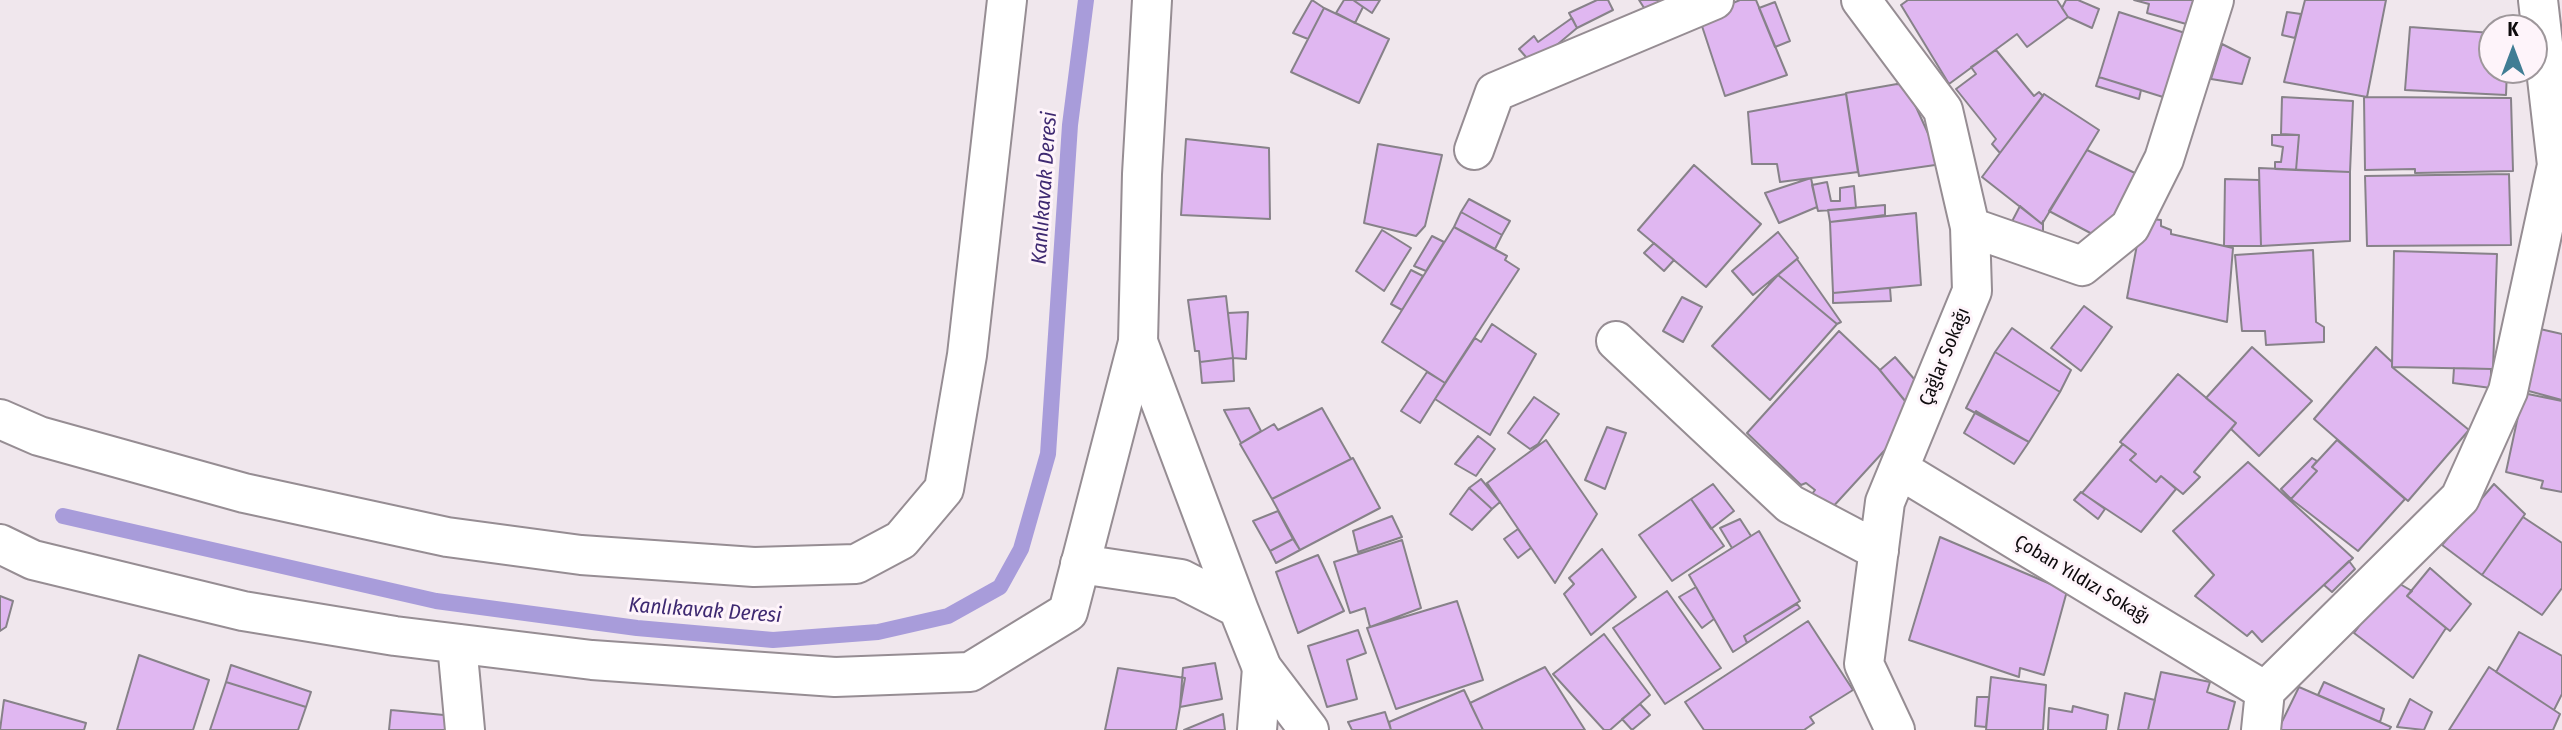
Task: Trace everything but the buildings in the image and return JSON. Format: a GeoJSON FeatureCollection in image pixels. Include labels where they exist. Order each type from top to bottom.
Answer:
{"type":"FeatureCollection","features":[{"type":"Feature","properties":{"kind":"street"},"geometry":{"type":"LineString","coordinates":[[0,419],[39,436],[244,493],[447,537],[581,555],[754,567],[856,564],[901,540],[944,489],[967,355],[1007,0]]}},
{"type":"Feature","properties":{"kind":"street"},"geometry":{"type":"LineString","coordinates":[[0,544],[33,560],[243,611],[457,644],[593,660],[835,677],[970,672],[1068,612],[1138,342],[1142,174],[1152,0]]}},
{"type":"Feature","properties":{"kind":"street"},"geometry":{"type":"LineString","coordinates":[[1474,149],[1495,92],[1714,0]]}},
{"type":"Feature","properties":{"kind":"street","name":"Çağlar Sokağı"},"geometry":{"type":"LineString","coordinates":[[1861,0],[1943,110],[1970,227],[1972,291],[1885,502],[1864,664],[1895,730]]}},
{"type":"Feature","properties":{"kind":"street"},"geometry":{"type":"LineString","coordinates":[[1970,227],[2082,266],[2130,227],[2164,159],[2214,0]]}},
{"type":"Feature","properties":{"kind":"street"},"geometry":{"type":"LineString","coordinates":[[2261,730],[2265,691],[2460,498],[2508,391],[2557,165],[2538,0]]}},
{"type":"Feature","properties":{"kind":"street"},"geometry":{"type":"LineString","coordinates":[[1616,341],[1790,504],[1879,551]]}},
{"type":"Feature","properties":{"kind":"street"},"geometry":{"type":"LineString","coordinates":[[1138,342],[1262,668],[1309,730]]}},
{"type":"Feature","properties":{"kind":"street","name":"Çoban Yıldızı Sokağı"},"geometry":{"type":"LineString","coordinates":[[1899,468],[2265,691]]}},
{"type":"Feature","properties":{"kind":"street"},"geometry":{"type":"LineString","coordinates":[[1080,564],[1181,579],[1238,608]]}},
{"type":"Feature","properties":{"kind":"street"},"geometry":{"type":"LineString","coordinates":[[457,644],[465,730]]}},
{"type":"Feature","properties":{"kind":"street"},"geometry":{"type":"LineString","coordinates":[[1257,730],[1262,668]]}},
{"type":"Feature","properties":{"kind":"waterway","name":"Kanlıkavak Deresi"},"geometry":{"type":"LineString","coordinates":[[63,516],[436,601],[637,628],[773,640],[878,632],[948,616],[1000,587],[1021,549],[1048,454],[1070,125],[1086,0]]}}]}
